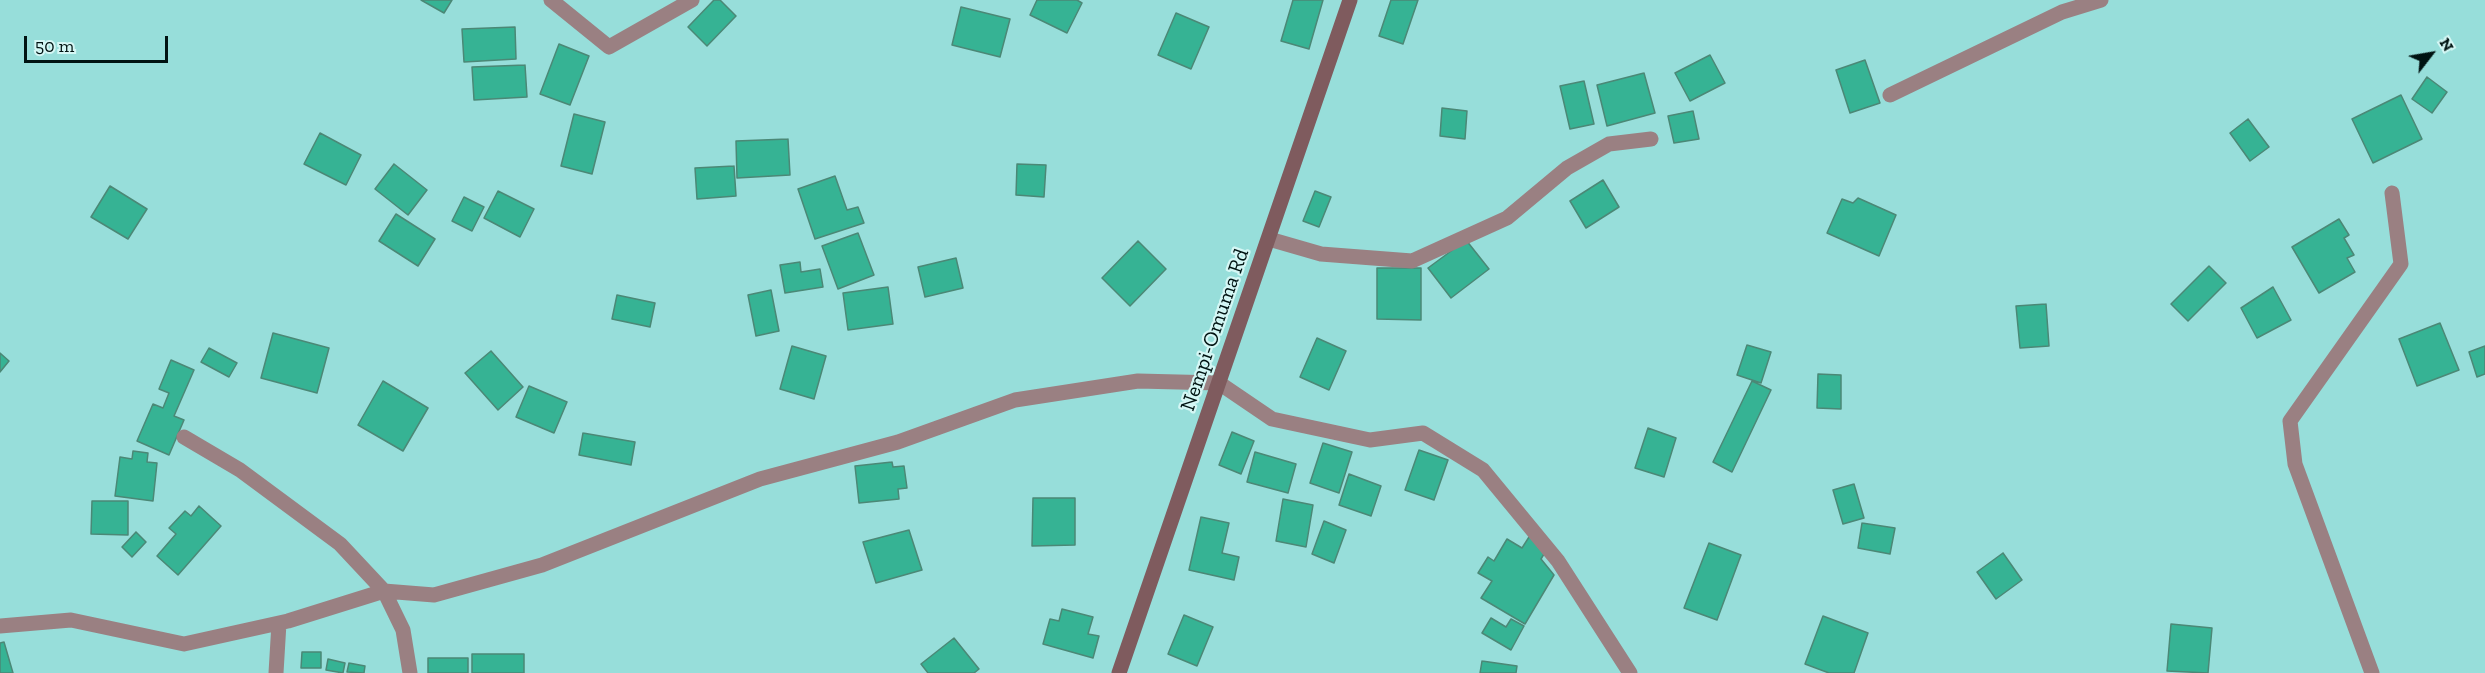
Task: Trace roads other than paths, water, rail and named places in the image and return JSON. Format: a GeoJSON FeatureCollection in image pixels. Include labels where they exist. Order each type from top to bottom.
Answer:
{"type":"FeatureCollection","features":[{"type":"Feature","properties":{"kind":"street"},"geometry":{"type":"LineString","coordinates":[[551,0],[609,47],[692,0]]}},
{"type":"Feature","properties":{"kind":"street","name":"Nempi-Omuma Rd"},"geometry":{"type":"LineString","coordinates":[[1119,673],[1350,0]]}},
{"type":"Feature","properties":{"kind":"street"},"geometry":{"type":"LineString","coordinates":[[1890,95],[2062,12],[2101,0]]}},
{"type":"Feature","properties":{"kind":"street"},"geometry":{"type":"LineString","coordinates":[[1269,240],[1321,254],[1412,261],[1507,218],[1567,168],[1609,144],[1651,139]]}},
{"type":"Feature","properties":{"kind":"street"},"geometry":{"type":"LineString","coordinates":[[2372,673],[2295,464],[2290,421],[2402,264],[2392,193]]}},
{"type":"Feature","properties":{"kind":"street"},"geometry":{"type":"LineString","coordinates":[[0,626],[71,620],[184,644],[279,623],[384,591],[434,596],[542,565],[760,479],[898,442],[1014,400],[1138,381],[1219,383],[1272,419],[1370,440],[1423,433],[1483,470],[1558,561],[1630,673]]}},
{"type":"Feature","properties":{"kind":"street"},"geometry":{"type":"LineString","coordinates":[[184,437],[240,470],[340,544],[384,591],[403,630],[410,673]]}},
{"type":"Feature","properties":{"kind":"street"},"geometry":{"type":"LineString","coordinates":[[276,673],[279,623]]}}]}
